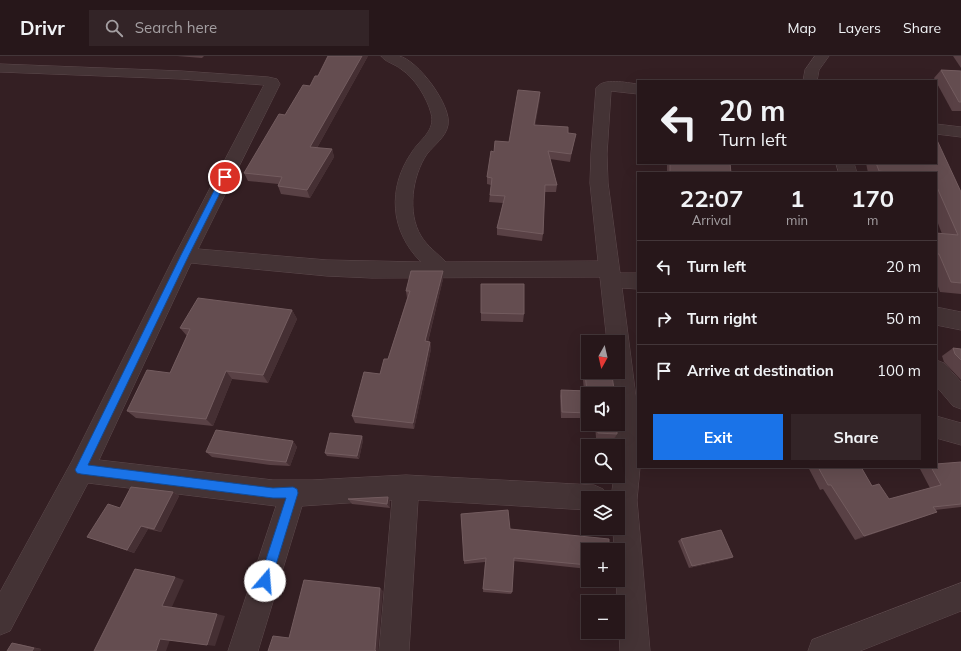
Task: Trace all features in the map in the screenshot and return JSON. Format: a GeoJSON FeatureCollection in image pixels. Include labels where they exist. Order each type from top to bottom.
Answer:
{"type":"FeatureCollection","features":[{"type":"Feature","properties":{"kind":"street"},"geometry":{"type":"LineString","coordinates":[[391,56],[413,71],[436,105],[440,117],[440,126],[418,154],[409,174],[404,192],[404,212],[409,231],[420,248],[442,270]]}},
{"type":"Feature","properties":{"kind":"street"},"geometry":{"type":"LineString","coordinates":[[810,80],[812,70],[822,56]]}},
{"type":"Feature","properties":{"kind":"street"},"geometry":{"type":"LineString","coordinates":[[0,68],[181,75],[272,82],[185,255],[81,470],[0,622]]}},
{"type":"Feature","properties":{"kind":"street"},"geometry":{"type":"LineString","coordinates":[[623,491],[633,428],[610,274],[599,183],[599,154],[604,88],[608,86],[637,89]]}},
{"type":"Feature","properties":{"kind":"street"},"geometry":{"type":"LineString","coordinates":[[937,129],[961,132]]}},
{"type":"Feature","properties":{"kind":"street"},"geometry":{"type":"LineString","coordinates":[[185,255],[327,268],[610,274],[637,281]]}},
{"type":"Feature","properties":{"kind":"street"},"geometry":{"type":"LineString","coordinates":[[937,316],[961,321]]}},
{"type":"Feature","properties":{"kind":"street"},"geometry":{"type":"LineString","coordinates":[[937,371],[961,399]]}},
{"type":"Feature","properties":{"kind":"street"},"geometry":{"type":"LineString","coordinates":[[937,427],[961,434]]}},
{"type":"Feature","properties":{"kind":"street"},"geometry":{"type":"LineString","coordinates":[[81,470],[273,493],[406,487],[581,497]]}},
{"type":"Feature","properties":{"kind":"street"},"geometry":{"type":"LineString","coordinates":[[394,651],[406,487]]}},
{"type":"Feature","properties":{"kind":"street"},"geometry":{"type":"LineString","coordinates":[[243,651],[293,493]]}},
{"type":"Feature","properties":{"kind":"street"},"geometry":{"type":"LineString","coordinates":[[624,535],[635,651]]}},
{"type":"Feature","properties":{"kind":"street"},"geometry":{"type":"LineString","coordinates":[[823,651],[961,597]]}},
{"type":"Feature","properties":{"kind":"building"},"geometry":{"type":"Polygon","coordinates":[[[328,56],[362,56],[310,147],[332,149],[307,190],[278,186],[282,177],[244,173],[279,114],[285,115],[303,85],[310,86],[315,76],[318,76],[328,56]]]}},
{"type":"Feature","properties":{"kind":"building"},"geometry":{"type":"Polygon","coordinates":[[[941,70],[961,71],[961,102],[959,102],[941,70]]]}},
{"type":"Feature","properties":{"kind":"building"},"geometry":{"type":"Polygon","coordinates":[[[518,90],[540,92],[534,125],[568,127],[568,133],[576,134],[571,154],[548,151],[557,185],[545,185],[543,234],[497,228],[505,196],[490,195],[492,178],[487,177],[491,151],[494,152],[495,141],[509,142],[518,90]]]}},
{"type":"Feature","properties":{"kind":"building"},"geometry":{"type":"Polygon","coordinates":[[[937,140],[961,192],[961,283],[951,282],[939,254],[937,254],[937,233],[958,235],[937,187],[937,172],[879,171],[876,164],[937,164],[937,140]]]}},
{"type":"Feature","properties":{"kind":"building"},"geometry":{"type":"Polygon","coordinates":[[[670,164],[730,164],[731,172],[670,172],[670,164]]]}},
{"type":"Feature","properties":{"kind":"building"},"geometry":{"type":"Polygon","coordinates":[[[411,271],[443,271],[425,341],[430,342],[413,423],[352,416],[364,372],[380,374],[384,359],[388,359],[410,291],[406,291],[411,271]]]}},
{"type":"Feature","properties":{"kind":"building"},"geometry":{"type":"Polygon","coordinates":[[[481,284],[524,284],[524,314],[481,313],[481,284]]]}},
{"type":"Feature","properties":{"kind":"building"},"geometry":{"type":"Polygon","coordinates":[[[198,298],[292,310],[263,375],[226,371],[206,419],[127,411],[147,370],[170,373],[190,329],[180,328],[198,298]]]}},
{"type":"Feature","properties":{"kind":"building"},"geometry":{"type":"Polygon","coordinates":[[[953,348],[961,349],[961,360],[955,354],[953,348]]]}},
{"type":"Feature","properties":{"kind":"building"},"geometry":{"type":"Polygon","coordinates":[[[586,379],[612,379],[614,387],[587,387],[586,379]]]}},
{"type":"Feature","properties":{"kind":"building"},"geometry":{"type":"Polygon","coordinates":[[[561,390],[581,391],[581,413],[562,412],[561,390]]]}},
{"type":"Feature","properties":{"kind":"building"},"geometry":{"type":"Polygon","coordinates":[[[216,430],[293,441],[286,462],[206,452],[216,430]]]}},
{"type":"Feature","properties":{"kind":"building"},"geometry":{"type":"Polygon","coordinates":[[[598,431],[617,431],[617,434],[598,433],[598,431]]]}},
{"type":"Feature","properties":{"kind":"building"},"geometry":{"type":"Polygon","coordinates":[[[330,433],[362,436],[357,456],[325,453],[330,433]]]}},
{"type":"Feature","properties":{"kind":"building"},"geometry":{"type":"Polygon","coordinates":[[[961,462],[961,504],[933,507],[937,512],[864,536],[831,485],[828,485],[819,468],[862,468],[872,486],[879,484],[889,499],[941,485],[932,468],[937,468],[937,464],[961,462]]]}},
{"type":"Feature","properties":{"kind":"building"},"geometry":{"type":"Polygon","coordinates":[[[131,487],[173,492],[154,529],[141,526],[127,550],[87,537],[108,504],[120,508],[131,487]]]}},
{"type":"Feature","properties":{"kind":"building"},"geometry":{"type":"Polygon","coordinates":[[[388,497],[387,504],[348,499],[388,497]]]}},
{"type":"Feature","properties":{"kind":"building"},"geometry":{"type":"Polygon","coordinates":[[[508,510],[510,529],[609,539],[609,543],[581,543],[581,564],[514,558],[512,592],[483,589],[486,558],[464,561],[461,514],[508,510]]]}},
{"type":"Feature","properties":{"kind":"building"},"geometry":{"type":"Polygon","coordinates":[[[721,530],[733,557],[692,566],[681,539],[721,530]]]}},
{"type":"Feature","properties":{"kind":"building"},"geometry":{"type":"Polygon","coordinates":[[[135,569],[175,577],[162,606],[217,614],[207,645],[160,639],[156,651],[94,651],[135,569]]]}},
{"type":"Feature","properties":{"kind":"building"},"geometry":{"type":"Polygon","coordinates":[[[304,580],[380,588],[376,651],[268,651],[273,636],[289,638],[304,580]]]}},
{"type":"Feature","properties":{"kind":"building"},"geometry":{"type":"Polygon","coordinates":[[[12,643],[34,648],[32,651],[7,651],[12,643]]]}},
{"type":"Feature","properties":{"kind":"route"},"geometry":{"type":"LineString","coordinates":[[225,177],[185,255],[81,470],[273,493],[293,493],[265,581]]}}]}
